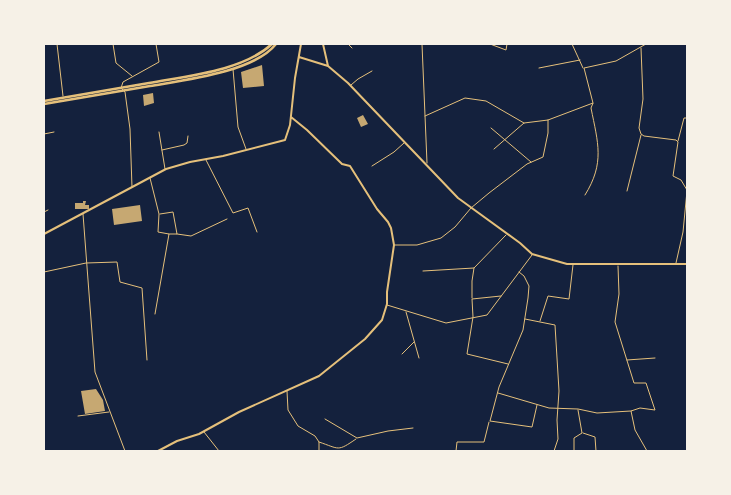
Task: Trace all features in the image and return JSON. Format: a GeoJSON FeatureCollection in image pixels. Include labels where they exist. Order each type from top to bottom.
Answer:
{"type":"FeatureCollection","features":[{"type":"Feature","properties":{"kind":"main road"},"geometry":{"type":"LineString","coordinates":[[44,102],[219,69],[256,55],[272,44]]}},
{"type":"Feature","properties":{"kind":"main road"},"geometry":{"type":"LineString","coordinates":[[44,102],[125,92],[199,78],[233,69],[270,51],[276,44]]}},
{"type":"Feature","properties":{"kind":"street"},"geometry":{"type":"LineString","coordinates":[[57,44],[63,97]]}},
{"type":"Feature","properties":{"kind":"street"},"geometry":{"type":"LineString","coordinates":[[113,44],[116,63],[133,76]]}},
{"type":"Feature","properties":{"kind":"street"},"geometry":{"type":"LineString","coordinates":[[132,188],[130,129],[125,92],[121,88],[123,82],[159,62],[156,44]]}},
{"type":"Feature","properties":{"kind":"street"},"geometry":{"type":"LineString","coordinates":[[44,234],[165,170],[190,162],[285,140],[291,117],[301,44]]}},
{"type":"Feature","properties":{"kind":"street"},"geometry":{"type":"LineString","coordinates":[[323,44],[328,66]]}},
{"type":"Feature","properties":{"kind":"street"},"geometry":{"type":"LineString","coordinates":[[348,44],[352,48]]}},
{"type":"Feature","properties":{"kind":"street"},"geometry":{"type":"LineString","coordinates":[[422,44],[427,167]]}},
{"type":"Feature","properties":{"kind":"street"},"geometry":{"type":"LineString","coordinates":[[490,44],[506,50],[508,44]]}},
{"type":"Feature","properties":{"kind":"street"},"geometry":{"type":"LineString","coordinates":[[572,44],[584,68],[593,103],[591,108],[598,153],[598,167],[594,180],[585,195]]}},
{"type":"Feature","properties":{"kind":"street"},"geometry":{"type":"LineString","coordinates":[[584,68],[616,61],[646,44]]}},
{"type":"Feature","properties":{"kind":"street"},"geometry":{"type":"LineString","coordinates":[[627,191],[641,134],[639,128],[643,99],[641,48]]}},
{"type":"Feature","properties":{"kind":"street"},"geometry":{"type":"LineString","coordinates":[[298,57],[328,66],[350,86],[458,198],[520,243],[532,254],[573,265],[687,264]]}},
{"type":"Feature","properties":{"kind":"street"},"geometry":{"type":"LineString","coordinates":[[538,68],[580,60]]}},
{"type":"Feature","properties":{"kind":"street"},"geometry":{"type":"LineString","coordinates":[[233,69],[238,127],[247,150]]}},
{"type":"Feature","properties":{"kind":"street"},"geometry":{"type":"LineString","coordinates":[[350,86],[372,71]]}},
{"type":"Feature","properties":{"kind":"street"},"geometry":{"type":"LineString","coordinates":[[424,116],[465,98],[486,101],[524,124]]}},
{"type":"Feature","properties":{"kind":"street"},"geometry":{"type":"LineString","coordinates":[[494,149],[524,124],[548,120],[593,103]]}},
{"type":"Feature","properties":{"kind":"street"},"geometry":{"type":"LineString","coordinates":[[158,451],[319,376],[365,339],[382,320],[387,304],[394,245],[388,222],[377,209],[354,170],[350,166],[342,164],[291,117]]}},
{"type":"Feature","properties":{"kind":"street"},"geometry":{"type":"LineString","coordinates":[[676,264],[683,232],[687,190],[681,180],[673,176],[678,142],[684,118],[687,118]]}},
{"type":"Feature","properties":{"kind":"street"},"geometry":{"type":"LineString","coordinates":[[394,245],[417,245],[441,238],[455,227],[471,208],[527,164],[543,157],[548,133],[548,120]]}},
{"type":"Feature","properties":{"kind":"street"},"geometry":{"type":"LineString","coordinates":[[491,128],[532,163]]}},
{"type":"Feature","properties":{"kind":"street"},"geometry":{"type":"LineString","coordinates":[[44,134],[54,132]]}},
{"type":"Feature","properties":{"kind":"street"},"geometry":{"type":"LineString","coordinates":[[158,132],[165,170]]}},
{"type":"Feature","properties":{"kind":"street"},"geometry":{"type":"LineString","coordinates":[[641,134],[676,140],[678,142]]}},
{"type":"Feature","properties":{"kind":"street"},"geometry":{"type":"LineString","coordinates":[[162,151],[184,145],[187,143],[188,136]]}},
{"type":"Feature","properties":{"kind":"street"},"geometry":{"type":"LineString","coordinates":[[372,166],[404,143]]}},
{"type":"Feature","properties":{"kind":"street"},"geometry":{"type":"LineString","coordinates":[[206,159],[233,213],[248,208],[257,232]]}},
{"type":"Feature","properties":{"kind":"street"},"geometry":{"type":"LineString","coordinates":[[150,178],[159,214],[158,232],[191,236],[228,219]]}},
{"type":"Feature","properties":{"kind":"street"},"geometry":{"type":"LineString","coordinates":[[44,212],[48,210]]}},
{"type":"Feature","properties":{"kind":"street"},"geometry":{"type":"LineString","coordinates":[[159,214],[173,212],[177,234]]}},
{"type":"Feature","properties":{"kind":"street"},"geometry":{"type":"LineString","coordinates":[[83,213],[95,372],[125,451]]}},
{"type":"Feature","properties":{"kind":"street"},"geometry":{"type":"LineString","coordinates":[[155,314],[169,234]]}},
{"type":"Feature","properties":{"kind":"street"},"geometry":{"type":"LineString","coordinates":[[507,234],[474,268],[472,281],[473,317],[467,354],[508,364]]}},
{"type":"Feature","properties":{"kind":"street"},"geometry":{"type":"LineString","coordinates":[[387,304],[446,323],[487,316],[532,254]]}},
{"type":"Feature","properties":{"kind":"street"},"geometry":{"type":"LineString","coordinates":[[44,272],[86,263],[117,262],[120,282],[142,288],[147,360]]}},
{"type":"Feature","properties":{"kind":"street"},"geometry":{"type":"LineString","coordinates":[[540,322],[548,296],[569,299],[573,265]]}},
{"type":"Feature","properties":{"kind":"street"},"geometry":{"type":"LineString","coordinates":[[498,393],[537,406],[578,409],[596,413],[631,411],[640,408],[655,410],[646,383],[634,383],[615,322],[619,294],[618,265]]}},
{"type":"Feature","properties":{"kind":"street"},"geometry":{"type":"LineString","coordinates":[[423,271],[474,268]]}},
{"type":"Feature","properties":{"kind":"street"},"geometry":{"type":"LineString","coordinates":[[456,451],[457,442],[484,442],[508,364],[523,330],[529,286],[524,276],[519,272]]}},
{"type":"Feature","properties":{"kind":"street"},"geometry":{"type":"LineString","coordinates":[[472,299],[501,296]]}},
{"type":"Feature","properties":{"kind":"street"},"geometry":{"type":"LineString","coordinates":[[406,311],[419,358]]}},
{"type":"Feature","properties":{"kind":"street"},"geometry":{"type":"LineString","coordinates":[[525,319],[555,325],[558,439],[554,451]]}},
{"type":"Feature","properties":{"kind":"street"},"geometry":{"type":"LineString","coordinates":[[402,354],[414,341]]}},
{"type":"Feature","properties":{"kind":"street"},"geometry":{"type":"LineString","coordinates":[[626,360],[655,358]]}},
{"type":"Feature","properties":{"kind":"street"},"geometry":{"type":"LineString","coordinates":[[286,391],[288,410],[298,426],[314,436],[319,442],[334,448],[342,449],[357,438],[388,431],[414,428]]}},
{"type":"Feature","properties":{"kind":"street"},"geometry":{"type":"LineString","coordinates":[[490,420],[532,427],[537,406]]}},
{"type":"Feature","properties":{"kind":"street"},"geometry":{"type":"LineString","coordinates":[[578,409],[582,433]]}},
{"type":"Feature","properties":{"kind":"street"},"geometry":{"type":"LineString","coordinates":[[631,411],[635,430],[646,451]]}},
{"type":"Feature","properties":{"kind":"street"},"geometry":{"type":"LineString","coordinates":[[78,416],[110,412]]}},
{"type":"Feature","properties":{"kind":"street"},"geometry":{"type":"LineString","coordinates":[[325,419],[357,438]]}},
{"type":"Feature","properties":{"kind":"street"},"geometry":{"type":"LineString","coordinates":[[204,431],[219,451]]}},
{"type":"Feature","properties":{"kind":"street"},"geometry":{"type":"LineString","coordinates":[[574,451],[574,438],[582,433],[595,437],[596,451]]}},
{"type":"Feature","properties":{"kind":"street"},"geometry":{"type":"LineString","coordinates":[[319,442],[319,451]]}},
{"type":"Feature","properties":{"kind":"building"},"geometry":{"type":"Polygon","coordinates":[[[262,65],[264,86],[243,88],[241,72],[262,65]]]}},
{"type":"Feature","properties":{"kind":"building"},"geometry":{"type":"Polygon","coordinates":[[[153,93],[154,103],[144,106],[143,95],[153,93]]]}},
{"type":"Feature","properties":{"kind":"building"},"geometry":{"type":"Polygon","coordinates":[[[363,115],[368,124],[361,127],[357,118],[363,115]]]}},
{"type":"Feature","properties":{"kind":"building"},"geometry":{"type":"Polygon","coordinates":[[[83,201],[86,201],[85,205],[89,205],[89,209],[75,209],[75,203],[83,203],[83,201]]]}},
{"type":"Feature","properties":{"kind":"building"},"geometry":{"type":"Polygon","coordinates":[[[140,205],[142,221],[114,225],[112,209],[140,205]]]}},
{"type":"Feature","properties":{"kind":"building"},"geometry":{"type":"Polygon","coordinates":[[[96,389],[103,400],[105,411],[85,414],[81,391],[96,389]]]}}]}
